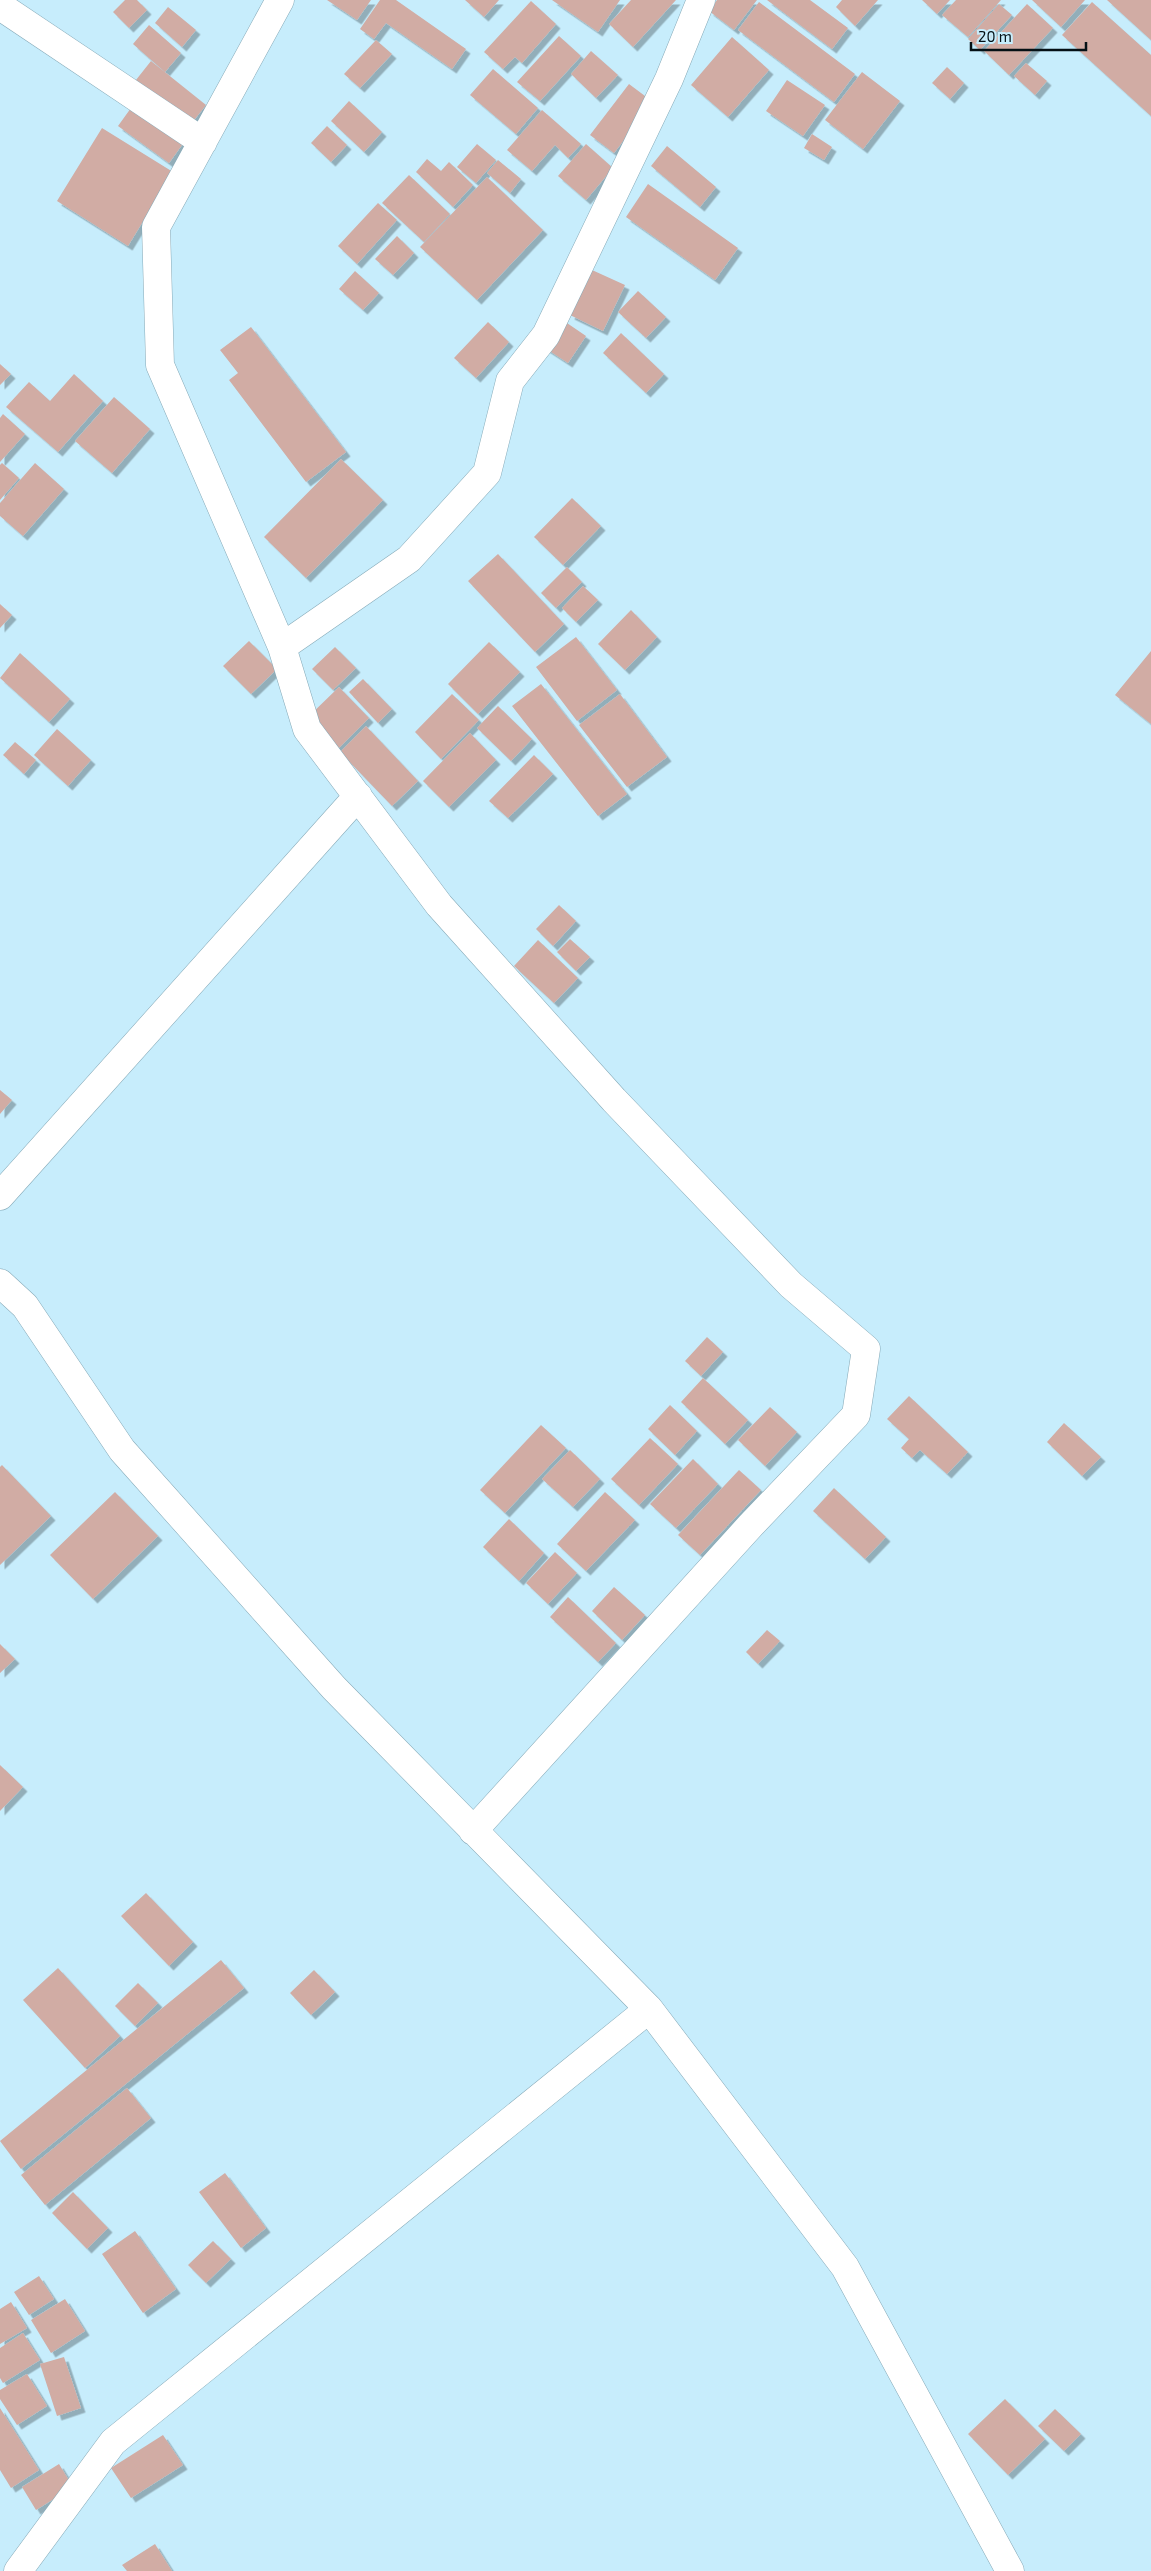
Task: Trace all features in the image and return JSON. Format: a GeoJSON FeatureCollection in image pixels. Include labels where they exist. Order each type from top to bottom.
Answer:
{"type":"FeatureCollection","features":[{"type":"Feature","properties":{"kind":"street"},"geometry":{"type":"LineString","coordinates":[[280,0],[156,228],[160,365],[282,647],[307,730],[439,905],[614,1100],[792,1285],[866,1349],[856,1415],[750,1526],[473,1831]]}},
{"type":"Feature","properties":{"kind":"street"},"geometry":{"type":"LineString","coordinates":[[282,647],[410,559],[487,473],[510,381],[546,334],[669,79],[701,0]]}},
{"type":"Feature","properties":{"kind":"street"},"geometry":{"type":"LineString","coordinates":[[0,6],[203,142]]}},
{"type":"Feature","properties":{"kind":"street"},"geometry":{"type":"LineString","coordinates":[[0,1196],[358,796]]}},
{"type":"Feature","properties":{"kind":"street"},"geometry":{"type":"LineString","coordinates":[[0,1283],[25,1306],[122,1450],[334,1688],[650,2009],[845,2267],[1010,2571]]}},
{"type":"Feature","properties":{"kind":"street"},"geometry":{"type":"LineString","coordinates":[[18,2571],[113,2442],[650,2009]]}},
{"type":"Feature","properties":{"kind":"building"},"geometry":{"type":"Polygon","coordinates":[[[125,0],[137,0],[147,10],[129,28],[113,12],[125,0]]]}},
{"type":"Feature","properties":{"kind":"building"},"geometry":{"type":"Polygon","coordinates":[[[327,0],[371,0],[357,20],[327,0]]]}},
{"type":"Feature","properties":{"kind":"building"},"geometry":{"type":"Polygon","coordinates":[[[380,0],[396,0],[466,49],[452,69],[386,23],[374,39],[360,29],[380,0]]]}},
{"type":"Feature","properties":{"kind":"building"},"geometry":{"type":"Polygon","coordinates":[[[465,0],[499,0],[484,17],[465,0]]]}},
{"type":"Feature","properties":{"kind":"building"},"geometry":{"type":"Polygon","coordinates":[[[552,0],[620,0],[598,32],[552,0]]]}},
{"type":"Feature","properties":{"kind":"building"},"geometry":{"type":"Polygon","coordinates":[[[631,0],[676,0],[633,47],[609,24],[631,0]]]}},
{"type":"Feature","properties":{"kind":"building"},"geometry":{"type":"Polygon","coordinates":[[[717,0],[757,0],[734,30],[709,11],[717,0]]]}},
{"type":"Feature","properties":{"kind":"building"},"geometry":{"type":"Polygon","coordinates":[[[767,0],[810,0],[848,28],[832,49],[767,0]]]}},
{"type":"Feature","properties":{"kind":"building"},"geometry":{"type":"Polygon","coordinates":[[[842,0],[878,0],[855,26],[836,7],[842,0]]]}},
{"type":"Feature","properties":{"kind":"building"},"geometry":{"type":"Polygon","coordinates":[[[922,0],[950,0],[937,14],[922,0]]]}},
{"type":"Feature","properties":{"kind":"building"},"geometry":{"type":"Polygon","coordinates":[[[956,0],[1001,0],[968,37],[942,15],[956,0]]]}},
{"type":"Feature","properties":{"kind":"building"},"geometry":{"type":"Polygon","coordinates":[[[1032,0],[1085,0],[1061,27],[1032,0]]]}},
{"type":"Feature","properties":{"kind":"building"},"geometry":{"type":"Polygon","coordinates":[[[1107,0],[1151,0],[1151,40],[1107,0]]]}},
{"type":"Feature","properties":{"kind":"building"},"geometry":{"type":"Polygon","coordinates":[[[531,1],[556,24],[522,63],[515,57],[503,69],[484,52],[531,1]]]}},
{"type":"Feature","properties":{"kind":"building"},"geometry":{"type":"Polygon","coordinates":[[[759,2],[855,74],[834,102],[738,30],[759,2]]]}},
{"type":"Feature","properties":{"kind":"building"},"geometry":{"type":"Polygon","coordinates":[[[1092,2],[1151,55],[1151,116],[1062,35],[1092,2]]]}},
{"type":"Feature","properties":{"kind":"building"},"geometry":{"type":"Polygon","coordinates":[[[999,4],[1012,15],[980,50],[968,39],[999,4]]]}},
{"type":"Feature","properties":{"kind":"building"},"geometry":{"type":"Polygon","coordinates":[[[1027,4],[1053,28],[1009,75],[984,51],[1027,4]]]}},
{"type":"Feature","properties":{"kind":"building"},"geometry":{"type":"Polygon","coordinates":[[[168,7],[196,30],[182,47],[155,23],[168,7]]]}},
{"type":"Feature","properties":{"kind":"building"},"geometry":{"type":"Polygon","coordinates":[[[149,25],[181,53],[165,72],[133,44],[149,25]]]}},
{"type":"Feature","properties":{"kind":"building"},"geometry":{"type":"Polygon","coordinates":[[[559,36],[581,56],[540,101],[517,82],[559,36]]]}},
{"type":"Feature","properties":{"kind":"building"},"geometry":{"type":"Polygon","coordinates":[[[732,37],[769,70],[728,117],[691,85],[732,37]]]}},
{"type":"Feature","properties":{"kind":"building"},"geometry":{"type":"Polygon","coordinates":[[[376,40],[392,54],[360,88],[344,74],[376,40]]]}},
{"type":"Feature","properties":{"kind":"building"},"geometry":{"type":"Polygon","coordinates":[[[591,51],[618,75],[596,98],[571,74],[591,51]]]}},
{"type":"Feature","properties":{"kind":"building"},"geometry":{"type":"Polygon","coordinates":[[[151,61],[206,105],[187,129],[132,85],[151,61]]]}},
{"type":"Feature","properties":{"kind":"building"},"geometry":{"type":"Polygon","coordinates":[[[1026,63],[1047,81],[1035,95],[1014,76],[1026,63]]]}},
{"type":"Feature","properties":{"kind":"building"},"geometry":{"type":"Polygon","coordinates":[[[947,67],[964,83],[950,99],[932,83],[947,67]]]}},
{"type":"Feature","properties":{"kind":"building"},"geometry":{"type":"Polygon","coordinates":[[[493,69],[538,108],[516,134],[470,95],[493,69]]]}},
{"type":"Feature","properties":{"kind":"building"},"geometry":{"type":"Polygon","coordinates":[[[862,72],[900,101],[863,149],[825,120],[862,72]]]}},
{"type":"Feature","properties":{"kind":"building"},"geometry":{"type":"Polygon","coordinates":[[[787,80],[825,105],[803,136],[766,111],[787,80]]]}},
{"type":"Feature","properties":{"kind":"building"},"geometry":{"type":"Polygon","coordinates":[[[629,84],[653,102],[614,153],[590,135],[629,84]]]}},
{"type":"Feature","properties":{"kind":"building"},"geometry":{"type":"Polygon","coordinates":[[[136,101],[187,138],[169,163],[118,126],[136,101]]]}},
{"type":"Feature","properties":{"kind":"building"},"geometry":{"type":"Polygon","coordinates":[[[349,101],[382,132],[364,152],[331,121],[349,101]]]}},
{"type":"Feature","properties":{"kind":"building"},"geometry":{"type":"Polygon","coordinates":[[[542,110],[581,144],[568,158],[555,145],[532,171],[507,150],[542,110]]]}},
{"type":"Feature","properties":{"kind":"building"},"geometry":{"type":"Polygon","coordinates":[[[327,126],[347,145],[331,162],[311,143],[327,126]]]}},
{"type":"Feature","properties":{"kind":"building"},"geometry":{"type":"Polygon","coordinates":[[[102,128],[173,172],[128,246],[57,201],[102,128]]]}},
{"type":"Feature","properties":{"kind":"building"},"geometry":{"type":"Polygon","coordinates":[[[812,134],[832,147],[824,160],[804,148],[812,134]]]}},
{"type":"Feature","properties":{"kind":"building"},"geometry":{"type":"Polygon","coordinates":[[[477,144],[496,160],[476,183],[457,167],[477,144]]]}},
{"type":"Feature","properties":{"kind":"building"},"geometry":{"type":"Polygon","coordinates":[[[586,144],[613,168],[586,200],[558,176],[586,144]]]}},
{"type":"Feature","properties":{"kind":"building"},"geometry":{"type":"Polygon","coordinates":[[[667,146],[716,187],[700,207],[651,166],[667,146]]]}},
{"type":"Feature","properties":{"kind":"building"},"geometry":{"type":"Polygon","coordinates":[[[427,159],[441,171],[449,162],[473,185],[453,207],[416,172],[427,159]]]}},
{"type":"Feature","properties":{"kind":"building"},"geometry":{"type":"Polygon","coordinates":[[[498,160],[521,179],[510,193],[487,173],[498,160]]]}},
{"type":"Feature","properties":{"kind":"building"},"geometry":{"type":"Polygon","coordinates":[[[409,175],[450,214],[424,242],[382,203],[409,175]]]}},
{"type":"Feature","properties":{"kind":"building"},"geometry":{"type":"Polygon","coordinates":[[[487,177],[543,230],[477,300],[420,247],[487,177]]]}},
{"type":"Feature","properties":{"kind":"building"},"geometry":{"type":"Polygon","coordinates":[[[648,184],[738,248],[715,280],[626,217],[648,184]]]}},
{"type":"Feature","properties":{"kind":"building"},"geometry":{"type":"Polygon","coordinates":[[[378,203],[397,220],[357,264],[338,246],[378,203]]]}},
{"type":"Feature","properties":{"kind":"building"},"geometry":{"type":"Polygon","coordinates":[[[397,236],[414,253],[393,275],[375,259],[397,236]]]}},
{"type":"Feature","properties":{"kind":"building"},"geometry":{"type":"Polygon","coordinates":[[[592,270],[625,285],[603,331],[570,315],[592,270]]]}},
{"type":"Feature","properties":{"kind":"building"},"geometry":{"type":"Polygon","coordinates":[[[355,271],[379,293],[363,310],[339,289],[355,271]]]}},
{"type":"Feature","properties":{"kind":"building"},"geometry":{"type":"Polygon","coordinates":[[[638,291],[666,317],[646,338],[618,312],[638,291]]]}},
{"type":"Feature","properties":{"kind":"building"},"geometry":{"type":"Polygon","coordinates":[[[564,321],[586,336],[568,363],[545,348],[564,321]]]}},
{"type":"Feature","properties":{"kind":"building"},"geometry":{"type":"Polygon","coordinates":[[[488,322],[509,342],[476,378],[454,358],[488,322]]]}},
{"type":"Feature","properties":{"kind":"building"},"geometry":{"type":"Polygon","coordinates":[[[251,327],[346,452],[306,482],[229,380],[238,373],[220,350],[251,327]]]}},
{"type":"Feature","properties":{"kind":"building"},"geometry":{"type":"Polygon","coordinates":[[[621,333],[664,374],[646,393],[603,353],[621,333]]]}},
{"type":"Feature","properties":{"kind":"building"},"geometry":{"type":"Polygon","coordinates":[[[0,364],[11,374],[0,385],[0,364]]]}},
{"type":"Feature","properties":{"kind":"building"},"geometry":{"type":"Polygon","coordinates":[[[74,374],[103,401],[58,452],[6,407],[29,382],[50,401],[74,374]]]}},
{"type":"Feature","properties":{"kind":"building"},"geometry":{"type":"Polygon","coordinates":[[[114,397],[150,429],[112,473],[75,441],[114,397]]]}},
{"type":"Feature","properties":{"kind":"building"},"geometry":{"type":"Polygon","coordinates":[[[3,414],[25,434],[0,462],[0,418],[3,414]]]}},
{"type":"Feature","properties":{"kind":"building"},"geometry":{"type":"Polygon","coordinates":[[[341,459],[383,500],[306,578],[264,537],[341,459]]]}},
{"type":"Feature","properties":{"kind":"building"},"geometry":{"type":"Polygon","coordinates":[[[2,463],[19,478],[0,500],[0,465],[2,463]]]}},
{"type":"Feature","properties":{"kind":"building"},"geometry":{"type":"Polygon","coordinates":[[[35,463],[64,489],[23,536],[0,516],[0,503],[35,463]]]}},
{"type":"Feature","properties":{"kind":"building"},"geometry":{"type":"Polygon","coordinates":[[[572,498],[601,526],[563,565],[534,537],[572,498]]]}},
{"type":"Feature","properties":{"kind":"building"},"geometry":{"type":"Polygon","coordinates":[[[498,554],[564,624],[535,652],[468,581],[498,554]]]}},
{"type":"Feature","properties":{"kind":"building"},"geometry":{"type":"Polygon","coordinates":[[[567,567],[582,582],[556,608],[541,593],[567,567]]]}},
{"type":"Feature","properties":{"kind":"building"},"geometry":{"type":"Polygon","coordinates":[[[583,586],[598,600],[576,622],[562,608],[583,586]]]}},
{"type":"Feature","properties":{"kind":"building"},"geometry":{"type":"Polygon","coordinates":[[[0,604],[12,615],[0,628],[0,604]]]}},
{"type":"Feature","properties":{"kind":"building"},"geometry":{"type":"Polygon","coordinates":[[[631,610],[657,637],[625,670],[598,644],[631,610]]]}},
{"type":"Feature","properties":{"kind":"building"},"geometry":{"type":"Polygon","coordinates":[[[576,637],[617,690],[577,721],[536,667],[576,637]]]}},
{"type":"Feature","properties":{"kind":"building"},"geometry":{"type":"Polygon","coordinates":[[[249,641],[277,669],[251,694],[223,666],[249,641]]]}},
{"type":"Feature","properties":{"kind":"building"},"geometry":{"type":"Polygon","coordinates":[[[489,642],[520,672],[478,714],[448,684],[489,642]]]}},
{"type":"Feature","properties":{"kind":"building"},"geometry":{"type":"Polygon","coordinates":[[[335,647],[356,668],[333,690],[312,669],[335,647]]]}},
{"type":"Feature","properties":{"kind":"building"},"geometry":{"type":"Polygon","coordinates":[[[1151,651],[1151,724],[1115,695],[1151,651]]]}},
{"type":"Feature","properties":{"kind":"building"},"geometry":{"type":"Polygon","coordinates":[[[20,653],[70,699],[49,722],[0,678],[20,653]]]}},
{"type":"Feature","properties":{"kind":"building"},"geometry":{"type":"Polygon","coordinates":[[[363,679],[392,709],[378,723],[349,692],[363,679]]]}},
{"type":"Feature","properties":{"kind":"building"},"geometry":{"type":"Polygon","coordinates":[[[541,684],[627,794],[598,816],[512,706],[541,684]]]}},
{"type":"Feature","properties":{"kind":"building"},"geometry":{"type":"Polygon","coordinates":[[[339,687],[369,718],[338,749],[307,718],[339,687]]]}},
{"type":"Feature","properties":{"kind":"building"},"geometry":{"type":"Polygon","coordinates":[[[452,694],[479,720],[441,759],[415,732],[452,694]]]}},
{"type":"Feature","properties":{"kind":"building"},"geometry":{"type":"Polygon","coordinates":[[[620,694],[667,757],[627,787],[579,725],[620,694]]]}},
{"type":"Feature","properties":{"kind":"building"},"geometry":{"type":"Polygon","coordinates":[[[498,706],[532,739],[511,761],[477,728],[498,706]]]}},
{"type":"Feature","properties":{"kind":"building"},"geometry":{"type":"Polygon","coordinates":[[[366,726],[418,781],[392,806],[340,752],[366,726]]]}},
{"type":"Feature","properties":{"kind":"building"},"geometry":{"type":"Polygon","coordinates":[[[57,729],[91,760],[68,786],[34,755],[57,729]]]}},
{"type":"Feature","properties":{"kind":"building"},"geometry":{"type":"Polygon","coordinates":[[[470,733],[496,760],[449,807],[423,781],[470,733]]]}},
{"type":"Feature","properties":{"kind":"building"},"geometry":{"type":"Polygon","coordinates":[[[15,742],[36,760],[24,774],[3,755],[15,742]]]}},
{"type":"Feature","properties":{"kind":"building"},"geometry":{"type":"Polygon","coordinates":[[[534,755],[553,774],[508,818],[489,801],[534,755]]]}},
{"type":"Feature","properties":{"kind":"building"},"geometry":{"type":"Polygon","coordinates":[[[559,905],[576,921],[553,946],[536,929],[559,905]]]}},
{"type":"Feature","properties":{"kind":"building"},"geometry":{"type":"Polygon","coordinates":[[[570,939],[590,957],[576,971],[557,952],[570,939]]]}},
{"type":"Feature","properties":{"kind":"building"},"geometry":{"type":"Polygon","coordinates":[[[538,940],[578,978],[554,1003],[514,966],[538,940]]]}},
{"type":"Feature","properties":{"kind":"building"},"geometry":{"type":"Polygon","coordinates":[[[0,1090],[12,1100],[0,1114],[0,1090]]]}},
{"type":"Feature","properties":{"kind":"building"},"geometry":{"type":"Polygon","coordinates":[[[707,1337],[723,1352],[701,1376],[685,1361],[707,1337]]]}},
{"type":"Feature","properties":{"kind":"building"},"geometry":{"type":"Polygon","coordinates":[[[703,1378],[748,1420],[725,1444],[681,1402],[703,1378]]]}},
{"type":"Feature","properties":{"kind":"building"},"geometry":{"type":"Polygon","coordinates":[[[909,1396],[968,1452],[947,1474],[920,1450],[912,1458],[901,1448],[909,1439],[887,1419],[909,1396]]]}},
{"type":"Feature","properties":{"kind":"building"},"geometry":{"type":"Polygon","coordinates":[[[670,1405],[697,1431],[675,1455],[648,1429],[670,1405]]]}},
{"type":"Feature","properties":{"kind":"building"},"geometry":{"type":"Polygon","coordinates":[[[770,1407],[797,1432],[765,1466],[738,1440],[770,1407]]]}},
{"type":"Feature","properties":{"kind":"building"},"geometry":{"type":"Polygon","coordinates":[[[1064,1423],[1101,1457],[1082,1476],[1047,1442],[1064,1423]]]}},
{"type":"Feature","properties":{"kind":"building"},"geometry":{"type":"Polygon","coordinates":[[[541,1425],[566,1448],[505,1513],[480,1490],[541,1425]]]}},
{"type":"Feature","properties":{"kind":"building"},"geometry":{"type":"Polygon","coordinates":[[[650,1438],[678,1464],[639,1505],[611,1479],[650,1438]]]}},
{"type":"Feature","properties":{"kind":"building"},"geometry":{"type":"Polygon","coordinates":[[[570,1450],[600,1479],[573,1507],[542,1479],[570,1450]]]}},
{"type":"Feature","properties":{"kind":"building"},"geometry":{"type":"Polygon","coordinates":[[[693,1459],[718,1484],[676,1528],[650,1504],[693,1459]]]}},
{"type":"Feature","properties":{"kind":"building"},"geometry":{"type":"Polygon","coordinates":[[[2,1465],[51,1516],[0,1565],[0,1467],[2,1465]]]}},
{"type":"Feature","properties":{"kind":"building"},"geometry":{"type":"Polygon","coordinates":[[[739,1470],[761,1490],[700,1555],[678,1535],[739,1470]]]}},
{"type":"Feature","properties":{"kind":"building"},"geometry":{"type":"Polygon","coordinates":[[[834,1488],[886,1537],[865,1559],[813,1511],[834,1488]]]}},
{"type":"Feature","properties":{"kind":"building"},"geometry":{"type":"Polygon","coordinates":[[[115,1492],[158,1536],[93,1599],[50,1555],[115,1492]]]}},
{"type":"Feature","properties":{"kind":"building"},"geometry":{"type":"Polygon","coordinates":[[[605,1492],[635,1520],[586,1571],[557,1544],[605,1492]]]}},
{"type":"Feature","properties":{"kind":"building"},"geometry":{"type":"Polygon","coordinates":[[[509,1519],[544,1553],[519,1581],[483,1547],[509,1519]]]}},
{"type":"Feature","properties":{"kind":"building"},"geometry":{"type":"Polygon","coordinates":[[[555,1552],[577,1573],[548,1604],[526,1583],[555,1552]]]}},
{"type":"Feature","properties":{"kind":"building"},"geometry":{"type":"Polygon","coordinates":[[[614,1587],[645,1615],[622,1640],[592,1611],[614,1587]]]}},
{"type":"Feature","properties":{"kind":"building"},"geometry":{"type":"Polygon","coordinates":[[[568,1597],[616,1643],[598,1662],[550,1617],[568,1597]]]}},
{"type":"Feature","properties":{"kind":"building"},"geometry":{"type":"Polygon","coordinates":[[[767,1630],[780,1641],[758,1664],[746,1652],[767,1630]]]}},
{"type":"Feature","properties":{"kind":"building"},"geometry":{"type":"Polygon","coordinates":[[[0,1644],[15,1659],[0,1673],[0,1644]]]}},
{"type":"Feature","properties":{"kind":"building"},"geometry":{"type":"Polygon","coordinates":[[[0,1765],[23,1787],[0,1811],[0,1765]]]}},
{"type":"Feature","properties":{"kind":"building"},"geometry":{"type":"Polygon","coordinates":[[[146,1893],[193,1942],[169,1966],[121,1916],[146,1893]]]}},
{"type":"Feature","properties":{"kind":"building"},"geometry":{"type":"Polygon","coordinates":[[[221,1960],[244,1988],[21,2169],[0,2141],[221,1960]]]}},
{"type":"Feature","properties":{"kind":"building"},"geometry":{"type":"Polygon","coordinates":[[[58,1968],[120,2036],[85,2068],[23,2000],[58,1968]]]}},
{"type":"Feature","properties":{"kind":"building"},"geometry":{"type":"Polygon","coordinates":[[[314,1970],[335,1992],[311,2015],[290,1993],[314,1970]]]}},
{"type":"Feature","properties":{"kind":"building"},"geometry":{"type":"Polygon","coordinates":[[[138,1983],[158,2003],[135,2026],[115,2006],[138,1983]]]}},
{"type":"Feature","properties":{"kind":"building"},"geometry":{"type":"Polygon","coordinates":[[[127,2088],[151,2118],[45,2205],[21,2175],[127,2088]]]}},
{"type":"Feature","properties":{"kind":"building"},"geometry":{"type":"Polygon","coordinates":[[[225,2173],[266,2228],[241,2248],[199,2192],[225,2173]]]}},
{"type":"Feature","properties":{"kind":"building"},"geometry":{"type":"Polygon","coordinates":[[[73,2192],[108,2228],[87,2249],[52,2213],[73,2192]]]}},
{"type":"Feature","properties":{"kind":"building"},"geometry":{"type":"Polygon","coordinates":[[[135,2231],[176,2289],[143,2313],[102,2254],[135,2231]]]}},
{"type":"Feature","properties":{"kind":"building"},"geometry":{"type":"Polygon","coordinates":[[[213,2241],[231,2259],[206,2283],[188,2265],[213,2241]]]}},
{"type":"Feature","properties":{"kind":"building"},"geometry":{"type":"Polygon","coordinates":[[[39,2276],[54,2299],[29,2315],[14,2292],[39,2276]]]}},
{"type":"Feature","properties":{"kind":"building"},"geometry":{"type":"Polygon","coordinates":[[[65,2299],[85,2331],[51,2353],[31,2320],[65,2299]]]}},
{"type":"Feature","properties":{"kind":"building"},"geometry":{"type":"Polygon","coordinates":[[[11,2302],[27,2328],[0,2344],[0,2309],[11,2302]]]}},
{"type":"Feature","properties":{"kind":"building"},"geometry":{"type":"Polygon","coordinates":[[[23,2333],[40,2360],[3,2383],[0,2378],[0,2348],[23,2333]]]}},
{"type":"Feature","properties":{"kind":"building"},"geometry":{"type":"Polygon","coordinates":[[[64,2357],[81,2408],[57,2416],[40,2364],[64,2357]]]}},
{"type":"Feature","properties":{"kind":"building"},"geometry":{"type":"Polygon","coordinates":[[[27,2374],[47,2406],[17,2425],[0,2399],[0,2390],[27,2374]]]}},
{"type":"Feature","properties":{"kind":"building"},"geometry":{"type":"Polygon","coordinates":[[[1005,2399],[1045,2439],[1008,2475],[968,2434],[1005,2399]]]}},
{"type":"Feature","properties":{"kind":"building"},"geometry":{"type":"Polygon","coordinates":[[[0,2408],[39,2470],[11,2488],[0,2470],[0,2408]]]}},
{"type":"Feature","properties":{"kind":"building"},"geometry":{"type":"Polygon","coordinates":[[[1055,2409],[1081,2434],[1064,2451],[1038,2426],[1055,2409]]]}},
{"type":"Feature","properties":{"kind":"building"},"geometry":{"type":"Polygon","coordinates":[[[163,2435],[183,2465],[131,2498],[111,2468],[163,2435]]]}},
{"type":"Feature","properties":{"kind":"building"},"geometry":{"type":"Polygon","coordinates":[[[59,2464],[73,2487],[36,2510],[22,2487],[59,2464]]]}},
{"type":"Feature","properties":{"kind":"building"},"geometry":{"type":"Polygon","coordinates":[[[155,2544],[172,2571],[127,2571],[122,2565],[155,2544]]]}}]}
